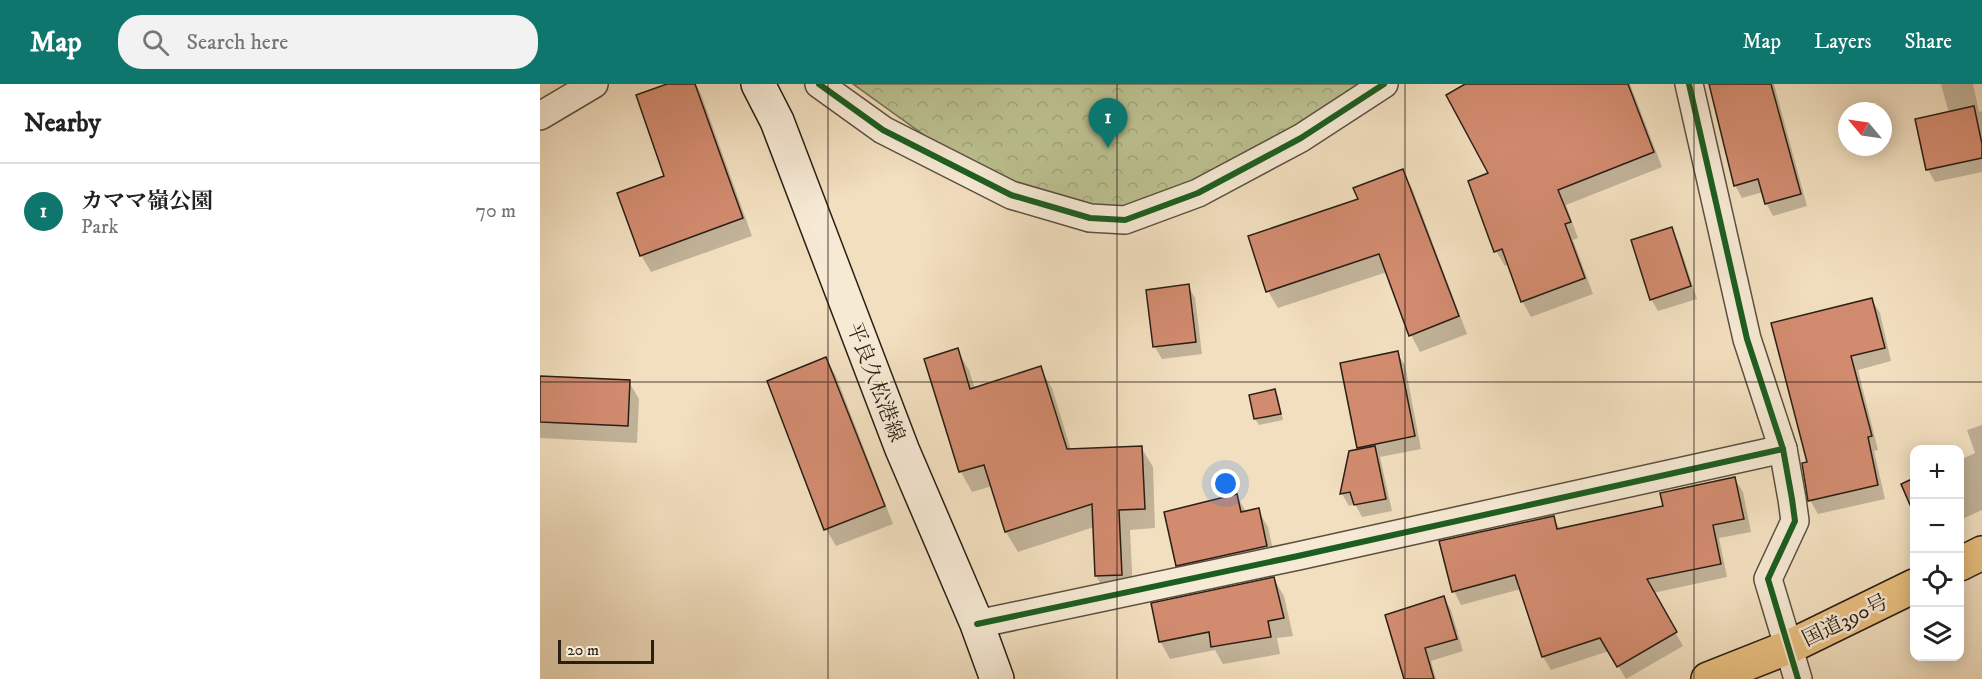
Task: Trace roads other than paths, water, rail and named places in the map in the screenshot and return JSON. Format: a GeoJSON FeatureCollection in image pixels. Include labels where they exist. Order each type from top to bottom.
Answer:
{"type":"FeatureCollection","features":[{"type":"Feature","properties":{"kind":"highway"},"geometry":{"type":"LineString","coordinates":[[1964,562],[1982,553]]}},
{"type":"Feature","properties":{"kind":"highway","name":"国道390号"},"geometry":{"type":"LineString","coordinates":[[1708,679],[1789,647],[1910,588]]}},
{"type":"Feature","properties":{"kind":"main road","name":"平良久松港線"},"geometry":{"type":"LineString","coordinates":[[758,84],[777,120],[902,449],[977,624],[997,679]]}},
{"type":"Feature","properties":{"kind":"street"},"geometry":{"type":"LineString","coordinates":[[540,116],[594,84]]}},
{"type":"Feature","properties":{"kind":"street"},"geometry":{"type":"LineString","coordinates":[[819,84],[883,130],[1011,195],[1090,218],[1125,220],[1198,193],[1301,138],[1384,84]]}},
{"type":"Feature","properties":{"kind":"street"},"geometry":{"type":"LineString","coordinates":[[1689,84],[1747,339],[1783,449],[1795,521],[1768,579],[1798,679]]}},
{"type":"Feature","properties":{"kind":"street"},"geometry":{"type":"LineString","coordinates":[[977,624],[1783,449]]}},
{"type":"Feature","properties":{"kind":"place","name":"カママ嶺公園"},"geometry":{"type":"Point","coordinates":[1108,148]}}]}
